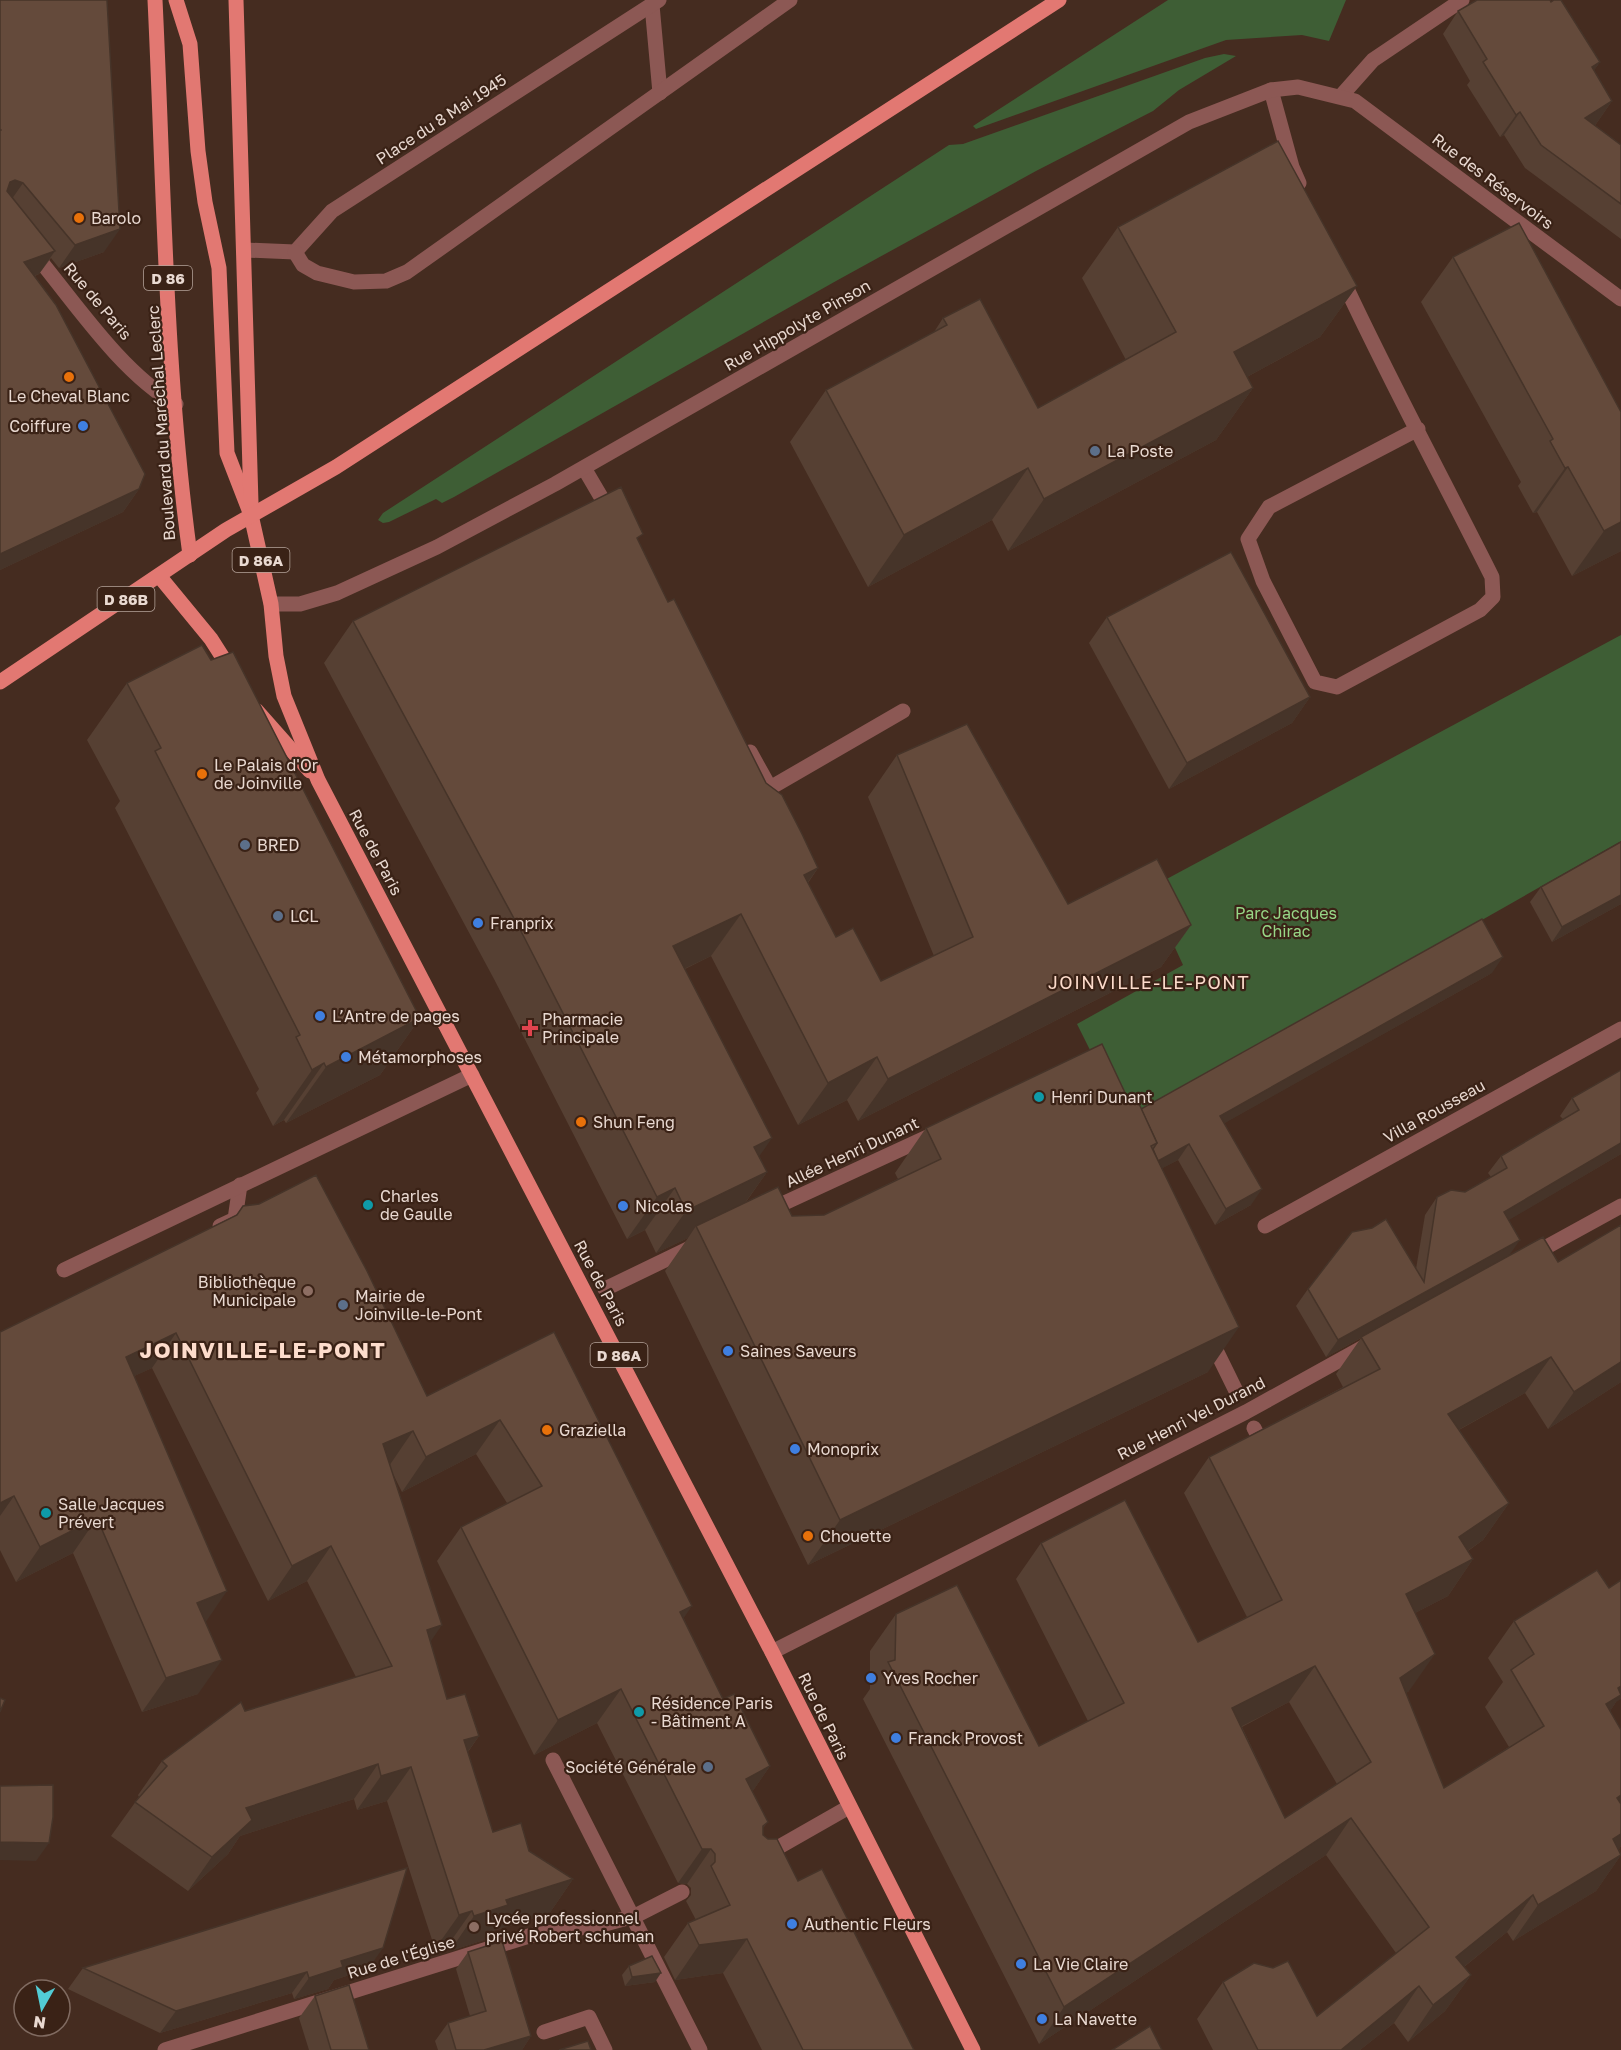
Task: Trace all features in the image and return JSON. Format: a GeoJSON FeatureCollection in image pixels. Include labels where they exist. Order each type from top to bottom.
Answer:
{"type":"FeatureCollection","features":[{"type":"Feature","properties":{"kind":"main road","name":"Boulevard du Maréchal Leclerc"},"geometry":{"type":"LineString","coordinates":[[155,0],[176,404],[182,498],[190,555]]}},
{"type":"Feature","properties":{"kind":"main road"},"geometry":{"type":"LineString","coordinates":[[176,0],[190,44],[204,202],[219,268],[227,453],[251,515]]}},
{"type":"Feature","properties":{"kind":"main road"},"geometry":{"type":"LineString","coordinates":[[236,0],[251,515]]}},
{"type":"Feature","properties":{"kind":"main road"},"geometry":{"type":"LineString","coordinates":[[251,515],[336,467],[1059,0]]}},
{"type":"Feature","properties":{"kind":"main road","name":"D 86B"},"geometry":{"type":"LineString","coordinates":[[0,682],[251,515]]}},
{"type":"Feature","properties":{"kind":"main road","name":"Rue de Paris"},"geometry":{"type":"LineString","coordinates":[[251,515],[271,604],[276,656],[284,696],[318,780],[772,1652],[973,2050]]}},
{"type":"Feature","properties":{"kind":"main road"},"geometry":{"type":"LineString","coordinates":[[160,577],[211,639],[257,710],[318,780]]}},
{"type":"Feature","properties":{"kind":"street"},"geometry":{"type":"LineString","coordinates":[[245,250],[295,252],[303,265],[317,273],[354,282],[386,281],[407,272],[790,0]]}},
{"type":"Feature","properties":{"kind":"street"},"geometry":{"type":"LineString","coordinates":[[1341,96],[1373,60],[1462,0]]}},
{"type":"Feature","properties":{"kind":"street"},"geometry":{"type":"LineString","coordinates":[[655,2],[660,93]]}},
{"type":"Feature","properties":{"kind":"street","name":"Place du 8 Mai 1945"},"geometry":{"type":"LineString","coordinates":[[295,252],[332,211],[655,2]]}},
{"type":"Feature","properties":{"kind":"street","name":"Rue Hippolyte Pinson"},"geometry":{"type":"LineString","coordinates":[[271,604],[300,604],[337,593],[438,547],[584,468],[1189,122],[1271,90],[1298,87],[1341,96]]}},
{"type":"Feature","properties":{"kind":"street"},"geometry":{"type":"LineString","coordinates":[[1271,90],[1292,167],[1307,200]]}},
{"type":"Feature","properties":{"kind":"street","name":"Rue des Réservoirs"},"geometry":{"type":"LineString","coordinates":[[1341,96],[1354,101],[1621,299]]}},
{"type":"Feature","properties":{"kind":"street","name":"Rue de Paris"},"geometry":{"type":"LineString","coordinates":[[20,237],[132,370],[157,394],[176,404]]}},
{"type":"Feature","properties":{"kind":"street"},"geometry":{"type":"LineString","coordinates":[[1336,265],[1376,352],[1418,429],[1492,577],[1493,597],[1480,610],[1337,687],[1315,682],[1263,581],[1248,539],[1269,507],[1418,429]]}},
{"type":"Feature","properties":{"kind":"street"},"geometry":{"type":"LineString","coordinates":[[584,468],[621,532]]}},
{"type":"Feature","properties":{"kind":"street"},"geometry":{"type":"LineString","coordinates":[[741,737],[770,788],[903,711]]}},
{"type":"Feature","properties":{"kind":"street","name":"Villa Rousseau"},"geometry":{"type":"LineString","coordinates":[[1265,1226],[1621,1029]]}},
{"type":"Feature","properties":{"kind":"street"},"geometry":{"type":"LineString","coordinates":[[63,1270],[472,1075]]}},
{"type":"Feature","properties":{"kind":"street","name":"Allée Henri Dunant"},"geometry":{"type":"LineString","coordinates":[[753,1218],[954,1125]]}},
{"type":"Feature","properties":{"kind":"street"},"geometry":{"type":"LineString","coordinates":[[203,1234],[235,1219],[240,1185]]}},
{"type":"Feature","properties":{"kind":"street"},"geometry":{"type":"LineString","coordinates":[[1517,1263],[1621,1206]]}},
{"type":"Feature","properties":{"kind":"street"},"geometry":{"type":"LineString","coordinates":[[604,1289],[711,1238]]}},
{"type":"Feature","properties":{"kind":"street"},"geometry":{"type":"LineString","coordinates":[[1205,1329],[1237,1394]]}},
{"type":"Feature","properties":{"kind":"street","name":"Rue Henri Vel Durand"},"geometry":{"type":"LineString","coordinates":[[772,1652],[1246,1412],[1381,1337]]}},
{"type":"Feature","properties":{"kind":"street"},"geometry":{"type":"LineString","coordinates":[[553,1760],[635,1916],[652,1959],[700,2050]]}},
{"type":"Feature","properties":{"kind":"street"},"geometry":{"type":"LineString","coordinates":[[748,1865],[849,1807]]}},
{"type":"Feature","properties":{"kind":"street","name":"Rue de l'Église"},"geometry":{"type":"LineString","coordinates":[[165,2050],[529,1936],[605,1924],[635,1916],[682,1892]]}},
{"type":"Feature","properties":{"kind":"street"},"geometry":{"type":"LineString","coordinates":[[544,2032],[589,2017],[605,2050]]}},
{"type":"Feature","properties":{"kind":"green space"},"geometry":{"type":"Polygon","coordinates":[[[1168,0],[1346,0],[1329,41],[1302,35],[1226,40],[976,129],[973,126],[1168,0]]]}},
{"type":"Feature","properties":{"kind":"green space"},"geometry":{"type":"Polygon","coordinates":[[[1224,54],[1236,56],[1179,90],[1153,111],[1036,171],[836,281],[454,497],[442,503],[436,499],[389,522],[383,523],[378,520],[383,513],[949,145],[963,144],[1205,58],[1224,54]]]}},
{"type":"Feature","properties":{"kind":"green space","name":"Parc Jacques Chirac"},"geometry":{"type":"Polygon","coordinates":[[[1621,635],[1621,841],[1126,1122],[1077,1024],[1183,965],[1148,889],[1621,635]]]}},
{"type":"Feature","properties":{"kind":"building"},"geometry":{"type":"Polygon","coordinates":[[[0,0],[107,0],[120,229],[75,245],[23,183],[15,180],[10,182],[7,191],[55,251],[24,262],[56,305],[145,474],[139,489],[0,554],[1,130],[0,0]]]}},
{"type":"Feature","properties":{"kind":"building"},"geometry":{"type":"Polygon","coordinates":[[[1477,0],[1550,0],[1551,2],[1561,0],[1600,62],[1592,67],[1612,101],[1585,118],[1621,145],[1621,204],[1541,145],[1520,112],[1516,115],[1483,62],[1487,59],[1458,11],[1477,0]]]}},
{"type":"Feature","properties":{"kind":"building"},"geometry":{"type":"Polygon","coordinates":[[[1278,141],[1357,286],[1234,352],[1253,388],[1044,499],[1028,468],[904,535],[826,390],[947,325],[943,318],[980,299],[1038,408],[1176,332],[1118,227],[1278,141]]]}},
{"type":"Feature","properties":{"kind":"building"},"geometry":{"type":"Polygon","coordinates":[[[1519,223],[1621,412],[1621,522],[1604,531],[1568,467],[1565,468],[1550,441],[1553,439],[1453,257],[1519,223]]]}},
{"type":"Feature","properties":{"kind":"building"},"geometry":{"type":"Polygon","coordinates":[[[621,487],[643,534],[637,538],[668,602],[674,599],[766,783],[782,795],[802,834],[818,868],[804,875],[836,937],[853,928],[881,981],[973,937],[897,755],[967,724],[1068,904],[1157,859],[1191,925],[888,1079],[877,1057],[828,1083],[741,914],[673,946],[772,1138],[754,1147],[767,1172],[686,1211],[675,1188],[657,1197],[524,937],[353,621],[621,487]]]}},
{"type":"Feature","properties":{"kind":"building"},"geometry":{"type":"Polygon","coordinates":[[[1231,552],[1310,697],[1187,763],[1107,617],[1231,552]]]}},
{"type":"Feature","properties":{"kind":"building"},"geometry":{"type":"Polygon","coordinates":[[[202,645],[211,660],[233,652],[420,1018],[326,1067],[324,1063],[312,1070],[296,1037],[300,1035],[155,751],[161,748],[127,683],[202,645]]]}},
{"type":"Feature","properties":{"kind":"building"},"geometry":{"type":"Polygon","coordinates":[[[1621,842],[1621,895],[1562,927],[1541,887],[1621,842]]]}},
{"type":"Feature","properties":{"kind":"building"},"geometry":{"type":"Polygon","coordinates":[[[1482,919],[1503,957],[1220,1116],[1262,1189],[1226,1209],[1189,1144],[1158,1161],[1153,1149],[1157,1143],[1141,1109],[1482,919]]]}},
{"type":"Feature","properties":{"kind":"building"},"geometry":{"type":"Polygon","coordinates":[[[1102,1044],[1128,1099],[1135,1095],[1157,1143],[1151,1146],[1239,1327],[840,1520],[696,1226],[778,1187],[792,1216],[824,1215],[941,1159],[926,1128],[1102,1044]]]}},
{"type":"Feature","properties":{"kind":"building"},"geometry":{"type":"Polygon","coordinates":[[[1621,1070],[1621,1143],[1504,1212],[1520,1240],[1338,1340],[1308,1289],[1352,1232],[1372,1228],[1386,1219],[1424,1282],[1437,1197],[1451,1190],[1465,1192],[1507,1168],[1501,1156],[1579,1110],[1572,1098],[1621,1070]]]}},
{"type":"Feature","properties":{"kind":"building"},"geometry":{"type":"Polygon","coordinates":[[[316,1175],[367,1271],[427,1396],[554,1332],[692,1606],[680,1612],[723,1699],[734,1694],[770,1766],[746,1779],[768,1822],[763,1826],[763,1835],[768,1839],[777,1839],[798,1881],[822,1869],[914,2050],[803,2050],[747,1939],[699,1945],[688,1923],[730,1905],[711,1866],[715,1862],[715,1854],[711,1849],[702,1849],[621,1689],[558,1720],[461,1527],[542,1486],[500,1420],[426,1457],[413,1431],[383,1444],[442,1625],[427,1630],[447,1699],[465,1694],[479,1736],[464,1740],[493,1832],[521,1823],[529,1851],[573,1879],[506,1900],[508,1905],[474,1916],[472,1911],[459,1915],[411,1767],[381,1776],[378,1764],[246,1808],[252,1820],[212,1857],[135,1802],[167,1766],[162,1761],[241,1702],[245,1711],[392,1666],[331,1546],[292,1566],[176,1333],[126,1357],[227,1591],[197,1603],[222,1660],[166,1678],[97,1518],[40,1547],[14,1496],[0,1503],[0,1332],[237,1215],[243,1206],[259,1204],[316,1175]]]}},
{"type":"Feature","properties":{"kind":"building"},"geometry":{"type":"Polygon","coordinates":[[[1621,1225],[1621,1362],[1574,1392],[1551,1357],[1448,1414],[1509,1503],[1459,1537],[1473,1559],[1406,1594],[1435,1654],[1400,1678],[1444,1788],[1544,1726],[1511,1670],[1534,1654],[1514,1621],[1597,1570],[1609,1588],[1621,1580],[1621,1686],[1618,1688],[1621,1695],[1606,1704],[1621,1730],[1621,1795],[1617,1798],[1621,1804],[1621,1834],[1613,1839],[1621,1855],[1538,1905],[1533,1895],[1456,1957],[1471,1975],[1433,2005],[1419,1986],[1341,2050],[1258,2050],[1223,1982],[1254,1963],[1273,1968],[1288,1961],[1317,2016],[1429,1927],[1351,1818],[1064,2007],[888,1662],[895,1660],[896,1614],[957,1585],[1039,1746],[1124,1703],[1041,1543],[1125,1500],[1198,1642],[1282,1600],[1209,1457],[1380,1369],[1361,1337],[1543,1237],[1558,1262],[1621,1225]],[[1315,1666],[1232,1708],[1285,1818],[1371,1762],[1315,1666]]]}},
{"type":"Feature","properties":{"kind":"building"},"geometry":{"type":"Polygon","coordinates":[[[0,1698],[5,1700],[0,1712],[0,1698]]]}},
{"type":"Feature","properties":{"kind":"building"},"geometry":{"type":"Polygon","coordinates":[[[53,1785],[53,1817],[49,1843],[0,1842],[0,1786],[53,1785]]]}},
{"type":"Feature","properties":{"kind":"building"},"geometry":{"type":"Polygon","coordinates":[[[407,1868],[383,1948],[341,1961],[343,1967],[309,1978],[307,1972],[176,2011],[83,1968],[407,1868]]]}},
{"type":"Feature","properties":{"kind":"building"},"geometry":{"type":"Polygon","coordinates":[[[502,1941],[531,2036],[484,2050],[456,2050],[448,2023],[486,2011],[468,1952],[502,1941]]]}},
{"type":"Feature","properties":{"kind":"building"},"geometry":{"type":"Polygon","coordinates":[[[652,1956],[661,1973],[632,1977],[629,1966],[652,1956]]]}},
{"type":"Feature","properties":{"kind":"building"},"geometry":{"type":"Polygon","coordinates":[[[349,1985],[369,2050],[331,2050],[315,1996],[349,1985]]]}},
{"type":"Feature","properties":{"kind":"building"},"geometry":{"type":"Polygon","coordinates":[[[1150,2026],[1162,2050],[1112,2050],[1150,2026]]]}},
{"type":"Feature","properties":{"kind":"building"},"geometry":{"type":"Polygon","coordinates":[[[588,2041],[591,2050],[559,2050],[588,2041]]]}},
{"type":"Feature","properties":{"kind":"place","name":"Barolo"},"geometry":{"type":"Point","coordinates":[79,218]}},
{"type":"Feature","properties":{"kind":"place","name":"Le Cheval Blanc"},"geometry":{"type":"Point","coordinates":[69,377]}},
{"type":"Feature","properties":{"kind":"place","name":"Coiffure"},"geometry":{"type":"Point","coordinates":[83,426]}},
{"type":"Feature","properties":{"kind":"place","name":"La Poste"},"geometry":{"type":"Point","coordinates":[1095,451]}},
{"type":"Feature","properties":{"kind":"place","name":"Le Palais d'Or de Joinville"},"geometry":{"type":"Point","coordinates":[202,774]}},
{"type":"Feature","properties":{"kind":"place","name":"BRED"},"geometry":{"type":"Point","coordinates":[245,845]}},
{"type":"Feature","properties":{"kind":"place","name":"LCL"},"geometry":{"type":"Point","coordinates":[278,916]}},
{"type":"Feature","properties":{"kind":"place","name":"Franprix"},"geometry":{"type":"Point","coordinates":[478,923]}},
{"type":"Feature","properties":{"kind":"place","name":"L’Antre de pages"},"geometry":{"type":"Point","coordinates":[320,1016]}},
{"type":"Feature","properties":{"kind":"place","name":"Pharmacie Principale"},"geometry":{"type":"Point","coordinates":[530,1028]}},
{"type":"Feature","properties":{"kind":"place","name":"Métamorphoses"},"geometry":{"type":"Point","coordinates":[346,1057]}},
{"type":"Feature","properties":{"kind":"place","name":"Henri Dunant"},"geometry":{"type":"Point","coordinates":[1039,1097]}},
{"type":"Feature","properties":{"kind":"place","name":"Shun Feng"},"geometry":{"type":"Point","coordinates":[581,1122]}},
{"type":"Feature","properties":{"kind":"place","name":"Charles de Gaulle"},"geometry":{"type":"Point","coordinates":[368,1205]}},
{"type":"Feature","properties":{"kind":"place","name":"Nicolas"},"geometry":{"type":"Point","coordinates":[623,1206]}},
{"type":"Feature","properties":{"kind":"place","name":"Bibliothèque Municipale"},"geometry":{"type":"Point","coordinates":[308,1291]}},
{"type":"Feature","properties":{"kind":"place","name":"Mairie de Joinville-le-Pont"},"geometry":{"type":"Point","coordinates":[343,1305]}},
{"type":"Feature","properties":{"kind":"place","name":"Saines Saveurs"},"geometry":{"type":"Point","coordinates":[728,1351]}},
{"type":"Feature","properties":{"kind":"place","name":"Graziella"},"geometry":{"type":"Point","coordinates":[547,1430]}},
{"type":"Feature","properties":{"kind":"place","name":"Monoprix"},"geometry":{"type":"Point","coordinates":[795,1449]}},
{"type":"Feature","properties":{"kind":"place","name":"Salle Jacques Prévert"},"geometry":{"type":"Point","coordinates":[46,1513]}},
{"type":"Feature","properties":{"kind":"place","name":"Chouette"},"geometry":{"type":"Point","coordinates":[808,1536]}},
{"type":"Feature","properties":{"kind":"place","name":"Yves Rocher"},"geometry":{"type":"Point","coordinates":[871,1678]}},
{"type":"Feature","properties":{"kind":"place","name":"Résidence Paris - Bâtiment A"},"geometry":{"type":"Point","coordinates":[639,1712]}},
{"type":"Feature","properties":{"kind":"place","name":"Franck Provost"},"geometry":{"type":"Point","coordinates":[896,1738]}},
{"type":"Feature","properties":{"kind":"place","name":"Société Générale"},"geometry":{"type":"Point","coordinates":[708,1767]}},
{"type":"Feature","properties":{"kind":"place","name":"Authentic Fleurs"},"geometry":{"type":"Point","coordinates":[792,1924]}},
{"type":"Feature","properties":{"kind":"place","name":"Lycée professionnel privé Robert schuman"},"geometry":{"type":"Point","coordinates":[474,1927]}},
{"type":"Feature","properties":{"kind":"place","name":"La Vie Claire"},"geometry":{"type":"Point","coordinates":[1021,1964]}},
{"type":"Feature","properties":{"kind":"place","name":"La Navette"},"geometry":{"type":"Point","coordinates":[1042,2019]}},
{"type":"Feature","properties":{"kind":"district","name":"JOINVILLE-LE-PONT"},"geometry":{"type":"Point","coordinates":[1149,982]}},
{"type":"Feature","properties":{"kind":"district","name":"JOINVILLE-LE-PONT"},"geometry":{"type":"Point","coordinates":[263,1349]}}]}
